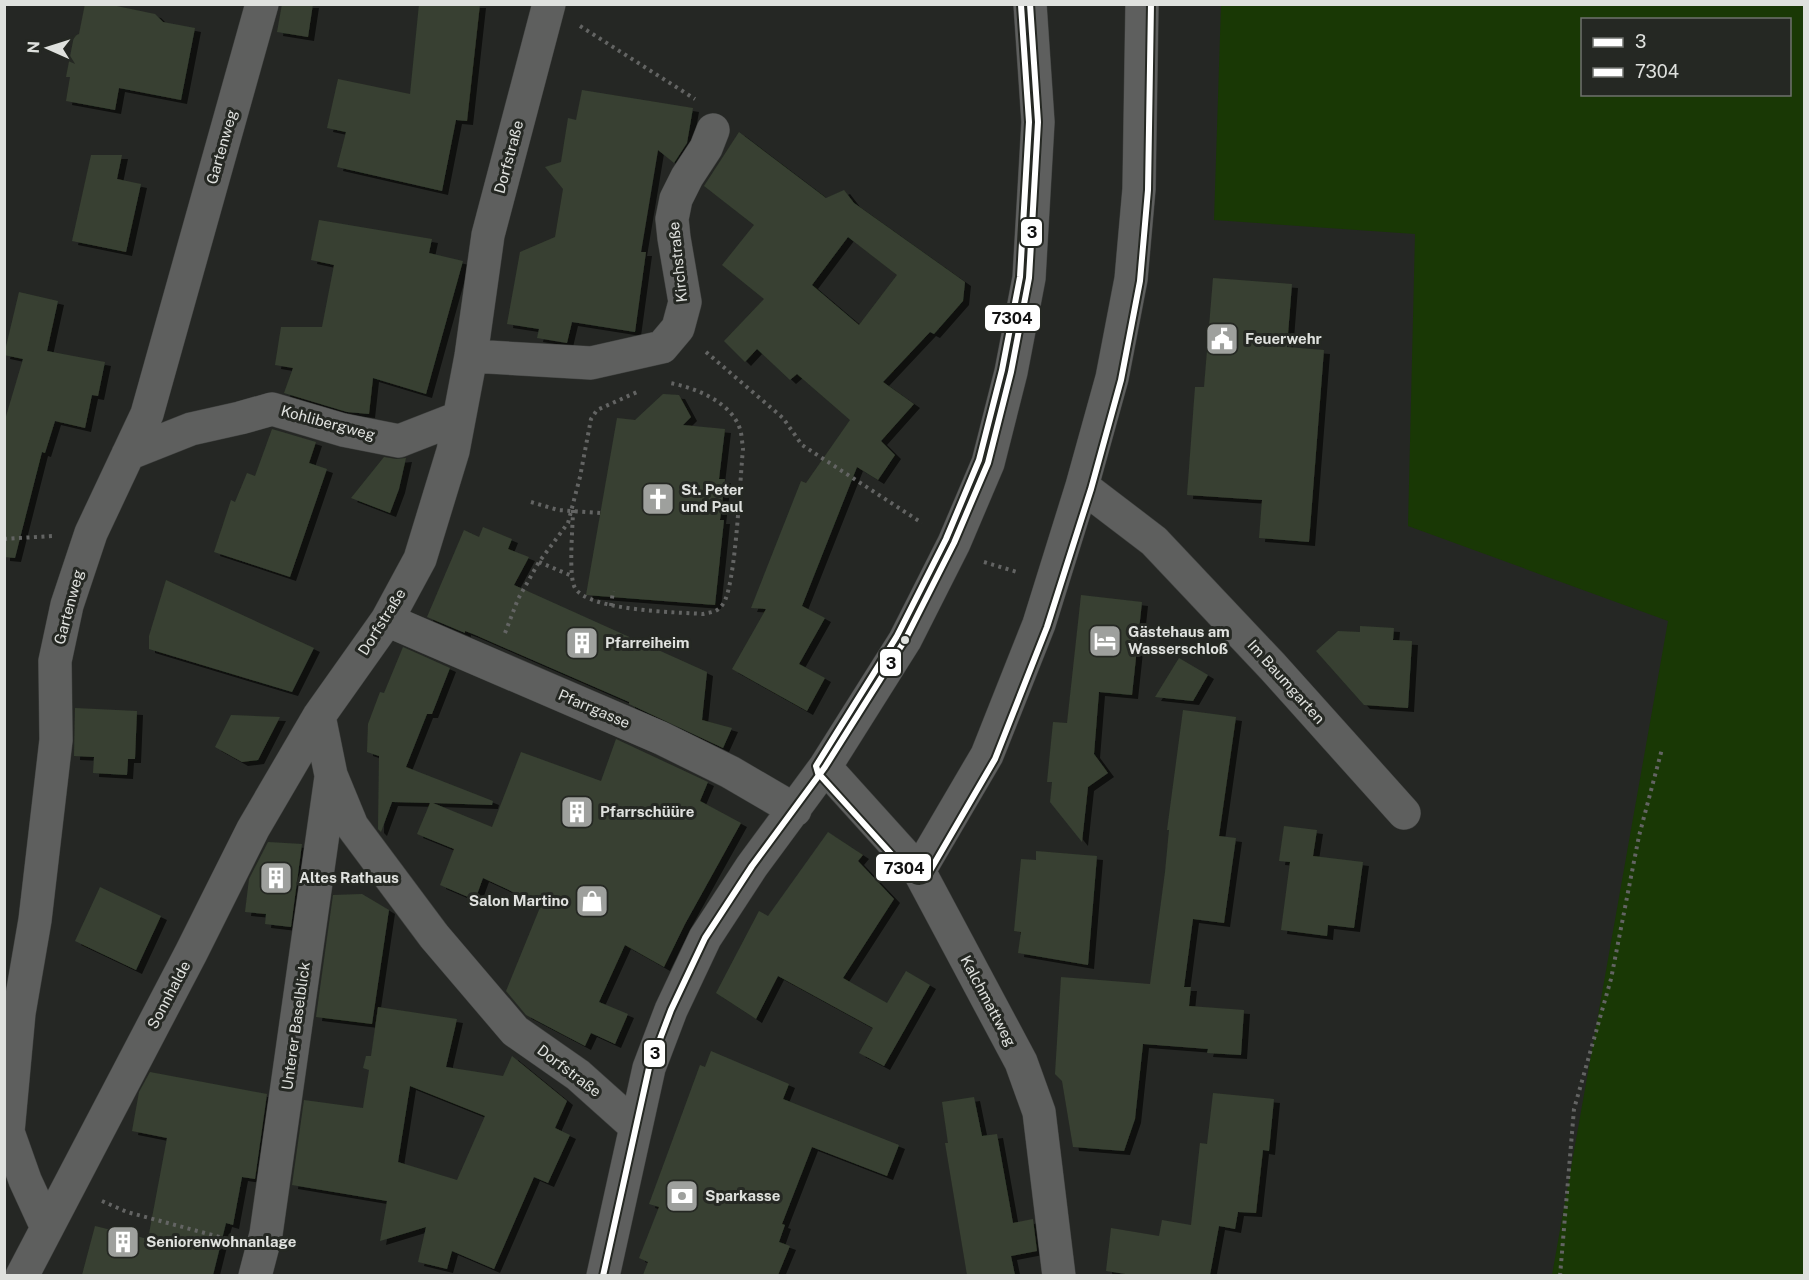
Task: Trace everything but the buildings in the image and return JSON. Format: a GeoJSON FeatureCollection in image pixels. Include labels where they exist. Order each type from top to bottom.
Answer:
{"type":"FeatureCollection","features":[{"type":"Feature","properties":{"kind":"street","name":"Gartenweg"},"geometry":{"type":"LineString","coordinates":[[47,1228],[25,1180],[8,1132],[19,1013],[35,921],[56,740],[55,661],[67,605],[91,533],[147,414],[262,4]]}},
{"type":"Feature","properties":{"kind":"street"},"geometry":{"type":"LineString","coordinates":[[603,1275],[635,1126],[653,1058],[671,1010],[705,938],[752,866],[825,767],[905,640],[954,543],[988,463],[1011,372],[1029,278],[1038,122],[1030,4]]}},
{"type":"Feature","properties":{"kind":"street"},"geometry":{"type":"LineString","coordinates":[[919,871],[987,755],[1039,624],[1082,486],[1112,378],[1131,279],[1139,189],[1142,4]]}},
{"type":"Feature","properties":{"kind":"street","name":"Dorfstraße"},"geometry":{"type":"LineString","coordinates":[[549,6],[488,235],[471,356],[453,451],[420,559],[387,620],[319,716],[331,775],[352,826],[434,936],[515,1031],[578,1075],[635,1126]]}},
{"type":"Feature","properties":{"kind":"street","name":"Kirchstraße"},"geometry":{"type":"LineString","coordinates":[[678,328],[685,302],[672,219],[676,199],[706,148],[713,130]]}},
{"type":"Feature","properties":{"kind":"street"},"geometry":{"type":"LineString","coordinates":[[471,356],[591,363],[662,347],[678,328]]}},
{"type":"Feature","properties":{"kind":"street","name":"Kohlibergweg"},"geometry":{"type":"LineString","coordinates":[[128,454],[191,429],[272,408],[343,430],[399,441],[458,418]]}},
{"type":"Feature","properties":{"kind":"street","name":"Im Baumgarten"},"geometry":{"type":"LineString","coordinates":[[1082,486],[1154,541],[1273,667],[1404,813]]}},
{"type":"Feature","properties":{"kind":"street","name":"Pfarrgasse"},"geometry":{"type":"LineString","coordinates":[[387,620],[661,738],[730,772],[795,810]]}},
{"type":"Feature","properties":{"kind":"street","name":"Sonnhalde"},"geometry":{"type":"LineString","coordinates":[[22,1275],[191,953],[253,829],[319,716]]}},
{"type":"Feature","properties":{"kind":"street","name":"Kalchmattweg"},"geometry":{"type":"LineString","coordinates":[[825,767],[919,871],[1021,1062],[1039,1112],[1059,1275]]}},
{"type":"Feature","properties":{"kind":"street","name":"Unterer Baselblick"},"geometry":{"type":"LineString","coordinates":[[259,1262],[268,1222],[331,775]]}},
{"type":"Feature","properties":{"kind":"path"},"geometry":{"type":"LineString","coordinates":[[549,6],[706,106],[713,118],[713,130]]}},
{"type":"Feature","properties":{"kind":"path"},"geometry":{"type":"LineString","coordinates":[[678,328],[783,418],[802,445],[978,560],[1052,582]]}},
{"type":"Feature","properties":{"kind":"path"},"geometry":{"type":"LineString","coordinates":[[573,510],[572,576],[575,588],[588,600],[611,606],[704,614],[716,612],[724,603],[731,579],[743,449],[740,429],[728,410],[711,398],[687,386],[664,382]]}},
{"type":"Feature","properties":{"kind":"path"},"geometry":{"type":"LineString","coordinates":[[492,666],[518,599],[539,562],[568,523],[573,510],[591,419],[597,410],[644,389]]}},
{"type":"Feature","properties":{"kind":"path"},"geometry":{"type":"LineString","coordinates":[[531,502],[558,510],[600,513]]}},
{"type":"Feature","properties":{"kind":"path"},"geometry":{"type":"LineString","coordinates":[[4,539],[91,533]]}},
{"type":"Feature","properties":{"kind":"path"},"geometry":{"type":"LineString","coordinates":[[539,562],[572,576]]}},
{"type":"Feature","properties":{"kind":"path"},"geometry":{"type":"LineString","coordinates":[[611,606],[613,591]]}},
{"type":"Feature","properties":{"kind":"path"},"geometry":{"type":"LineString","coordinates":[[1560,1275],[1574,1109],[1611,979],[1639,836],[1662,749]]}},
{"type":"Feature","properties":{"kind":"path"},"geometry":{"type":"LineString","coordinates":[[68,1187],[259,1262]]}},
{"type":"Feature","properties":{"kind":"green space"},"geometry":{"type":"Polygon","coordinates":[[[1221,5],[1804,5],[1804,1275],[1552,1275],[1668,621],[1408,526],[1415,234],[1214,220],[1221,5]]]}},
{"type":"Feature","properties":{"kind":"transit line","name":"3"},"geometry":{"type":"LineString","coordinates":[[603,1276],[649,1068],[671,1010],[705,938],[752,866],[825,767],[905,640],[954,543],[988,463],[1011,372],[1029,278],[1038,122],[1030,4]]}},
{"type":"Feature","properties":{"kind":"transit line","name":"7304"},"geometry":{"type":"LineString","coordinates":[[1021,5],[1029,122],[1020,277],[1002,370],[979,460],[946,539],[897,636],[816,766],[818,773],[912,877],[918,880],[927,876],[995,759],[1047,627],[1091,489],[1121,380],[1140,281],[1148,190],[1151,4]]}},
{"type":"Feature","properties":{"kind":"place","name":"Feuerwehr"},"geometry":{"type":"Point","coordinates":[1222,339]}},
{"type":"Feature","properties":{"kind":"place","name":"St. Peter und Paul"},"geometry":{"type":"Point","coordinates":[658,499]}},
{"type":"Feature","properties":{"kind":"place","name":"Gästehaus am Wasserschloß"},"geometry":{"type":"Point","coordinates":[1105,641]}},
{"type":"Feature","properties":{"kind":"place","name":"Pfarreiheim"},"geometry":{"type":"Point","coordinates":[582,643]}},
{"type":"Feature","properties":{"kind":"place","name":"Pfarrschüüre"},"geometry":{"type":"Point","coordinates":[577,812]}},
{"type":"Feature","properties":{"kind":"place","name":"Altes Rathaus"},"geometry":{"type":"Point","coordinates":[276,878]}},
{"type":"Feature","properties":{"kind":"place","name":"Salon Martino"},"geometry":{"type":"Point","coordinates":[592,901]}},
{"type":"Feature","properties":{"kind":"place","name":"Sparkasse"},"geometry":{"type":"Point","coordinates":[682,1196]}},
{"type":"Feature","properties":{"kind":"place","name":"Seniorenwohnanlage"},"geometry":{"type":"Point","coordinates":[123,1242]}}]}
